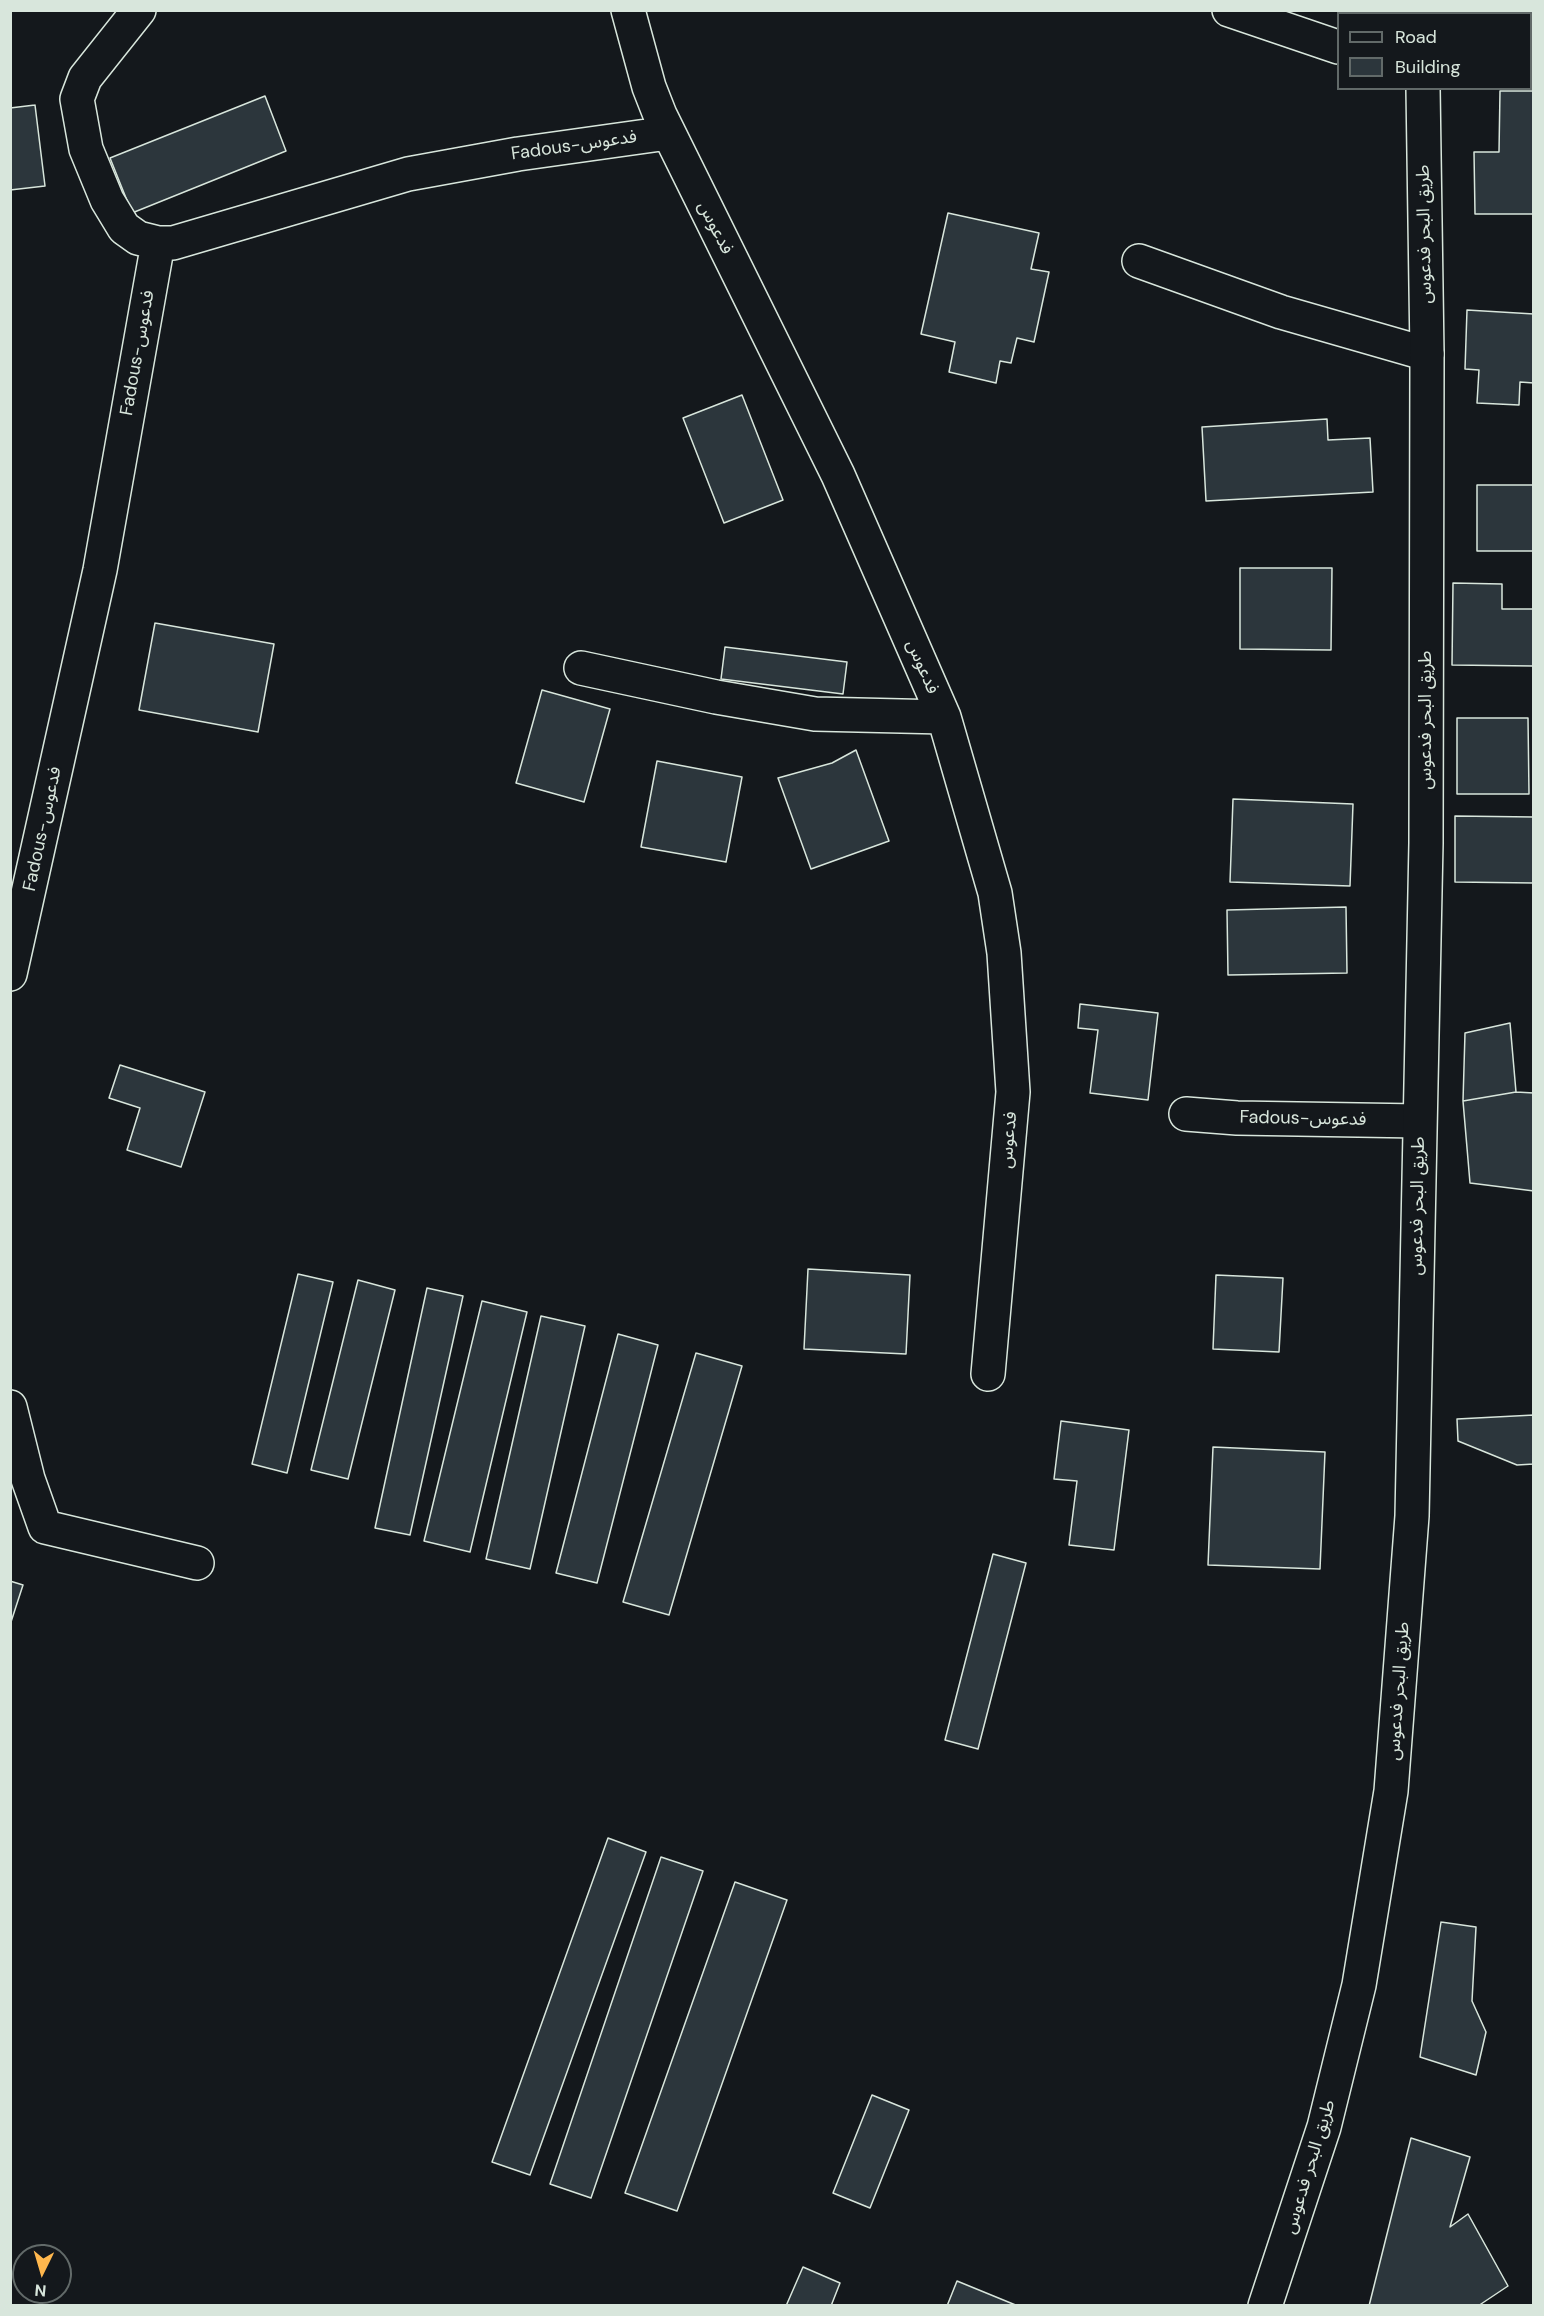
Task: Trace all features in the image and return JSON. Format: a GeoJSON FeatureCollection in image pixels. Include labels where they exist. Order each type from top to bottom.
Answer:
{"type":"FeatureCollection","features":[{"type":"Feature","properties":{"kind":"street"},"geometry":{"type":"LineString","coordinates":[[139,10],[85,78],[77,99],[86,149],[116,216],[124,228],[138,238],[158,243]]}},
{"type":"Feature","properties":{"kind":"street","name":"فدعوس"},"geometry":{"type":"LineString","coordinates":[[628,10],[649,87],[668,133],[838,475],[944,717],[995,893],[1008,1002],[1013,1092],[988,1374]]}},
{"type":"Feature","properties":{"kind":"street"},"geometry":{"type":"LineString","coordinates":[[1229,10],[1337,46]]}},
{"type":"Feature","properties":{"kind":"street","name":"طريق البحر فدعوس"},"geometry":{"type":"LineString","coordinates":[[1265,2306],[1324,2127],[1359,1986],[1391,1791],[1412,1516],[1426,843],[1427,354],[1423,90]]}},
{"type":"Feature","properties":{"kind":"street","name":"Fadous-فدعوس"},"geometry":{"type":"LineString","coordinates":[[10,974],[100,570],[158,243],[173,243],[408,174],[518,154],[668,133]]}},
{"type":"Feature","properties":{"kind":"street"},"geometry":{"type":"LineString","coordinates":[[1139,261],[1281,312],[1427,354]]}},
{"type":"Feature","properties":{"kind":"street"},"geometry":{"type":"LineString","coordinates":[[581,668],[716,698],[814,714],[944,717]]}},
{"type":"Feature","properties":{"kind":"street","name":"Fadous-فدعوس"},"geometry":{"type":"LineString","coordinates":[[1186,1114],[1237,1118],[1419,1120]]}},
{"type":"Feature","properties":{"kind":"street"},"geometry":{"type":"LineString","coordinates":[[10,1407],[28,1479],[45,1527],[197,1563]]}},
{"type":"Feature","properties":{"kind":"building"},"geometry":{"type":"Polygon","coordinates":[[[1498,10],[1534,10],[1534,58],[1532,58],[1532,12],[1498,12],[1498,10]]]}},
{"type":"Feature","properties":{"kind":"building"},"geometry":{"type":"Polygon","coordinates":[[[1500,91],[1534,91],[1534,214],[1475,214],[1474,152],[1499,152],[1500,91]]]}},
{"type":"Feature","properties":{"kind":"building"},"geometry":{"type":"Polygon","coordinates":[[[265,96],[286,151],[132,213],[110,158],[265,96]]]}},
{"type":"Feature","properties":{"kind":"building"},"geometry":{"type":"Polygon","coordinates":[[[35,105],[45,186],[10,190],[10,108],[35,105]]]}},
{"type":"Feature","properties":{"kind":"building"},"geometry":{"type":"Polygon","coordinates":[[[948,213],[1039,233],[1031,269],[1049,272],[1034,342],[1017,338],[1011,363],[1000,361],[996,383],[949,372],[955,342],[921,334],[948,213]]]}},
{"type":"Feature","properties":{"kind":"building"},"geometry":{"type":"Polygon","coordinates":[[[1467,310],[1534,314],[1534,383],[1520,382],[1519,405],[1477,403],[1479,370],[1465,369],[1467,310]]]}},
{"type":"Feature","properties":{"kind":"building"},"geometry":{"type":"Polygon","coordinates":[[[742,395],[783,500],[724,523],[683,418],[742,395]]]}},
{"type":"Feature","properties":{"kind":"building"},"geometry":{"type":"Polygon","coordinates":[[[1327,419],[1328,440],[1370,438],[1373,492],[1206,501],[1202,427],[1327,419]]]}},
{"type":"Feature","properties":{"kind":"building"},"geometry":{"type":"Polygon","coordinates":[[[1477,485],[1534,485],[1534,551],[1477,551],[1477,485]]]}},
{"type":"Feature","properties":{"kind":"building"},"geometry":{"type":"Polygon","coordinates":[[[1240,568],[1332,568],[1331,650],[1240,649],[1240,568]]]}},
{"type":"Feature","properties":{"kind":"building"},"geometry":{"type":"Polygon","coordinates":[[[1453,583],[1502,584],[1502,609],[1534,609],[1534,666],[1452,665],[1453,583]]]}},
{"type":"Feature","properties":{"kind":"building"},"geometry":{"type":"Polygon","coordinates":[[[155,623],[274,644],[258,732],[139,710],[155,623]]]}},
{"type":"Feature","properties":{"kind":"building"},"geometry":{"type":"Polygon","coordinates":[[[725,647],[847,662],[843,694],[721,679],[725,647]]]}},
{"type":"Feature","properties":{"kind":"building"},"geometry":{"type":"Polygon","coordinates":[[[542,690],[610,709],[584,802],[516,783],[542,690]]]}},
{"type":"Feature","properties":{"kind":"building"},"geometry":{"type":"Polygon","coordinates":[[[1457,718],[1528,718],[1529,794],[1457,794],[1457,718]]]}},
{"type":"Feature","properties":{"kind":"building"},"geometry":{"type":"Polygon","coordinates":[[[856,750],[889,841],[811,869],[778,778],[832,763],[856,750]]]}},
{"type":"Feature","properties":{"kind":"building"},"geometry":{"type":"Polygon","coordinates":[[[657,761],[742,777],[726,862],[641,847],[657,761]]]}},
{"type":"Feature","properties":{"kind":"building"},"geometry":{"type":"Polygon","coordinates":[[[1233,799],[1353,804],[1350,886],[1230,882],[1233,799]]]}},
{"type":"Feature","properties":{"kind":"building"},"geometry":{"type":"Polygon","coordinates":[[[1455,816],[1534,817],[1534,883],[1455,882],[1455,816]]]}},
{"type":"Feature","properties":{"kind":"building"},"geometry":{"type":"Polygon","coordinates":[[[1346,907],[1347,973],[1228,975],[1227,910],[1346,907]]]}},
{"type":"Feature","properties":{"kind":"building"},"geometry":{"type":"Polygon","coordinates":[[[1080,1004],[1158,1013],[1148,1100],[1090,1093],[1098,1030],[1078,1028],[1080,1004]]]}},
{"type":"Feature","properties":{"kind":"building"},"geometry":{"type":"Polygon","coordinates":[[[1510,1023],[1516,1092],[1463,1101],[1465,1033],[1510,1023]]]}},
{"type":"Feature","properties":{"kind":"building"},"geometry":{"type":"Polygon","coordinates":[[[120,1065],[205,1092],[181,1167],[127,1150],[140,1108],[109,1098],[120,1065]]]}},
{"type":"Feature","properties":{"kind":"building"},"geometry":{"type":"Polygon","coordinates":[[[1516,1092],[1534,1093],[1534,1191],[1470,1183],[1463,1101],[1516,1092]]]}},
{"type":"Feature","properties":{"kind":"building"},"geometry":{"type":"Polygon","coordinates":[[[808,1269],[910,1275],[906,1354],[804,1349],[808,1269]]]}},
{"type":"Feature","properties":{"kind":"building"},"geometry":{"type":"Polygon","coordinates":[[[298,1274],[333,1282],[287,1473],[252,1464],[298,1274]]]}},
{"type":"Feature","properties":{"kind":"building"},"geometry":{"type":"Polygon","coordinates":[[[1216,1275],[1283,1278],[1279,1352],[1213,1349],[1216,1275]]]}},
{"type":"Feature","properties":{"kind":"building"},"geometry":{"type":"Polygon","coordinates":[[[358,1280],[395,1290],[348,1479],[311,1470],[358,1280]]]}},
{"type":"Feature","properties":{"kind":"building"},"geometry":{"type":"Polygon","coordinates":[[[427,1288],[463,1296],[410,1535],[375,1528],[427,1288]]]}},
{"type":"Feature","properties":{"kind":"building"},"geometry":{"type":"Polygon","coordinates":[[[482,1301],[527,1312],[470,1552],[424,1541],[482,1301]]]}},
{"type":"Feature","properties":{"kind":"building"},"geometry":{"type":"Polygon","coordinates":[[[541,1316],[585,1326],[530,1569],[486,1559],[541,1316]]]}},
{"type":"Feature","properties":{"kind":"building"},"geometry":{"type":"Polygon","coordinates":[[[618,1334],[658,1345],[597,1583],[556,1573],[618,1334]]]}},
{"type":"Feature","properties":{"kind":"building"},"geometry":{"type":"Polygon","coordinates":[[[696,1353],[742,1366],[669,1615],[623,1602],[696,1353]]]}},
{"type":"Feature","properties":{"kind":"building"},"geometry":{"type":"Polygon","coordinates":[[[1534,1415],[1534,1464],[1517,1465],[1458,1441],[1457,1419],[1534,1415]]]}},
{"type":"Feature","properties":{"kind":"building"},"geometry":{"type":"Polygon","coordinates":[[[1061,1421],[1129,1430],[1114,1550],[1069,1545],[1077,1481],[1054,1479],[1061,1421]]]}},
{"type":"Feature","properties":{"kind":"building"},"geometry":{"type":"Polygon","coordinates":[[[1213,1447],[1325,1452],[1320,1569],[1208,1565],[1213,1447]]]}},
{"type":"Feature","properties":{"kind":"building"},"geometry":{"type":"Polygon","coordinates":[[[993,1554],[1026,1563],[978,1749],[945,1740],[993,1554]]]}},
{"type":"Feature","properties":{"kind":"building"},"geometry":{"type":"Polygon","coordinates":[[[10,1581],[23,1585],[10,1625],[10,1581]]]}},
{"type":"Feature","properties":{"kind":"building"},"geometry":{"type":"Polygon","coordinates":[[[608,1838],[646,1852],[530,2175],[492,2162],[608,1838]]]}},
{"type":"Feature","properties":{"kind":"building"},"geometry":{"type":"Polygon","coordinates":[[[661,1857],[703,1871],[591,2198],[550,2184],[661,1857]]]}},
{"type":"Feature","properties":{"kind":"building"},"geometry":{"type":"Polygon","coordinates":[[[735,1882],[787,1900],[677,2211],[625,2193],[735,1882]]]}},
{"type":"Feature","properties":{"kind":"building"},"geometry":{"type":"Polygon","coordinates":[[[1441,1922],[1476,1927],[1472,2001],[1486,2032],[1476,2075],[1420,2057],[1441,1922]]]}},
{"type":"Feature","properties":{"kind":"building"},"geometry":{"type":"Polygon","coordinates":[[[872,2095],[909,2110],[870,2208],[833,2193],[872,2095]]]}},
{"type":"Feature","properties":{"kind":"building"},"geometry":{"type":"Polygon","coordinates":[[[1411,2138],[1470,2157],[1450,2227],[1468,2214],[1508,2286],[1478,2306],[1369,2306],[1411,2138]]]}},
{"type":"Feature","properties":{"kind":"building"},"geometry":{"type":"Polygon","coordinates":[[[803,2267],[840,2283],[831,2306],[786,2306],[803,2267]]]}},
{"type":"Feature","properties":{"kind":"building"},"geometry":{"type":"Polygon","coordinates":[[[957,2281],[1018,2306],[947,2306],[957,2281]]]}}]}
